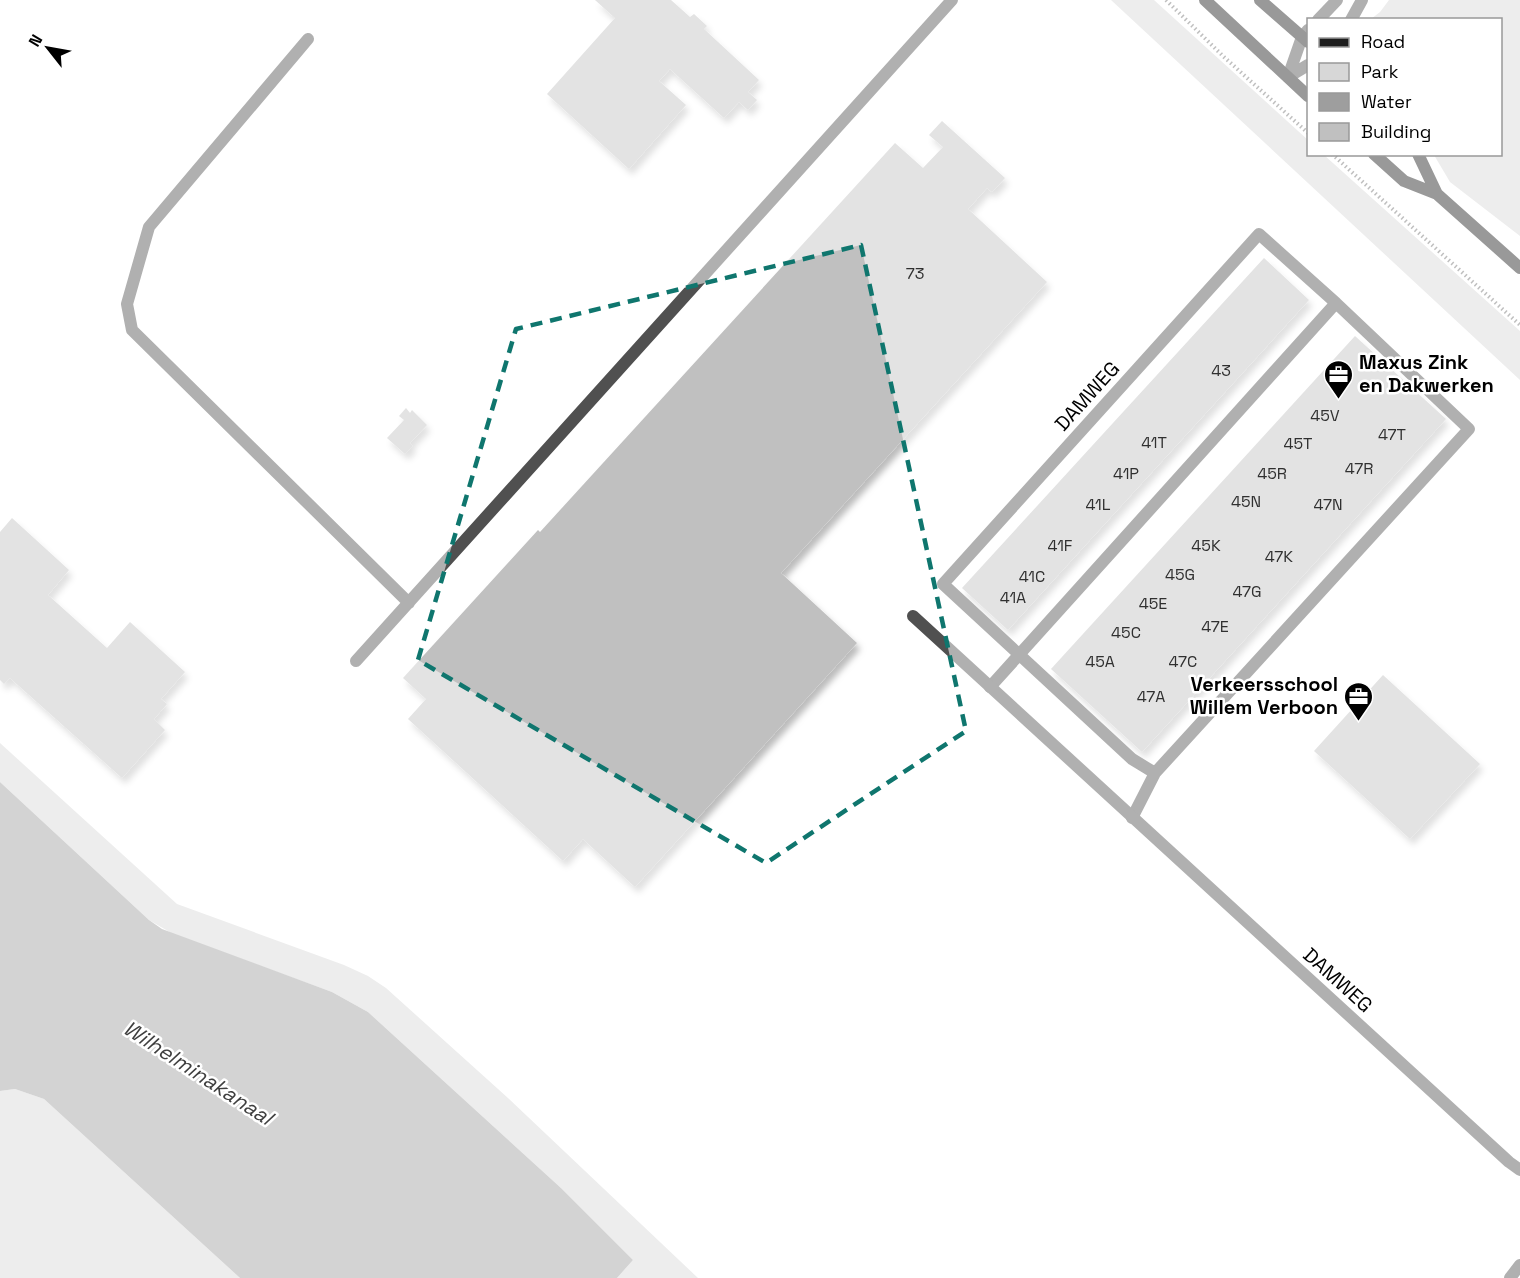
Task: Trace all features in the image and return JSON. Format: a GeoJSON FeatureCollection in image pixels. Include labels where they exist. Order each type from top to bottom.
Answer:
{"type":"FeatureCollection","features":[{"type":"Feature","properties":{"kind":"main road"},"geometry":{"type":"LineString","coordinates":[[1204,0],[1307,95]]}},
{"type":"Feature","properties":{"kind":"main road"},"geometry":{"type":"LineString","coordinates":[[1260,0],[1306,36]]}},
{"type":"Feature","properties":{"kind":"main road"},"geometry":{"type":"LineString","coordinates":[[1376,156],[1404,181],[1437,194],[1520,268]]}},
{"type":"Feature","properties":{"kind":"main road"},"geometry":{"type":"LineString","coordinates":[[1419,156],[1437,194]]}},
{"type":"Feature","properties":{"kind":"street"},"geometry":{"type":"LineString","coordinates":[[356,661],[952,0]]}},
{"type":"Feature","properties":{"kind":"street"},"geometry":{"type":"LineString","coordinates":[[1320,18],[1337,0]]}},
{"type":"Feature","properties":{"kind":"street"},"geometry":{"type":"LineString","coordinates":[[1352,18],[1362,0]]}},
{"type":"Feature","properties":{"kind":"street"},"geometry":{"type":"LineString","coordinates":[[1288,77],[1306,36]]}},
{"type":"Feature","properties":{"kind":"street"},"geometry":{"type":"LineString","coordinates":[[308,39],[149,227],[127,304],[132,330],[409,603]]}},
{"type":"Feature","properties":{"kind":"street"},"geometry":{"type":"LineString","coordinates":[[1288,77],[1307,66]]}},
{"type":"Feature","properties":{"kind":"street","name":"DAMWEG"},"geometry":{"type":"LineString","coordinates":[[1132,818],[1155,773],[1469,429],[1336,303],[1259,234],[943,584],[1132,759],[1155,773]]}},
{"type":"Feature","properties":{"kind":"street"},"geometry":{"type":"LineString","coordinates":[[990,687],[1336,303]]}},
{"type":"Feature","properties":{"kind":"street","name":"DAMWEG"},"geometry":{"type":"LineString","coordinates":[[913,616],[1491,1146],[1520,1170]]}},
{"type":"Feature","properties":{"kind":"street"},"geometry":{"type":"LineString","coordinates":[[1510,1278],[1520,1265]]}},
{"type":"Feature","properties":{"kind":"path"},"geometry":{"type":"LineString","coordinates":[[1166,0],[1307,132]]}},
{"type":"Feature","properties":{"kind":"path"},"geometry":{"type":"LineString","coordinates":[[1334,156],[1520,325]]}},
{"type":"Feature","properties":{"kind":"highlighted area"},"geometry":{"type":"Polygon","coordinates":[[[861,245],[966,731],[766,863],[418,660],[516,329],[861,245]]]}},
{"type":"Feature","properties":{"kind":"green space"},"geometry":{"type":"Polygon","coordinates":[[[1111,0],[1154,0],[1307,139],[1307,156],[1325,156],[1520,331],[1520,380],[1111,0]]]}},
{"type":"Feature","properties":{"kind":"green space"},"geometry":{"type":"Polygon","coordinates":[[[1389,0],[1520,0],[1520,236],[1450,182],[1435,156],[1502,156],[1502,18],[1372,18],[1389,0]]]}},
{"type":"Feature","properties":{"kind":"green space"},"geometry":{"type":"Polygon","coordinates":[[[0,743],[177,904],[344,965],[368,976],[386,988],[508,1098],[698,1278],[617,1278],[633,1260],[561,1188],[368,1012],[332,992],[173,934],[149,920],[0,782],[0,743]]]}},
{"type":"Feature","properties":{"kind":"green space"},"geometry":{"type":"Polygon","coordinates":[[[15,1089],[44,1099],[240,1278],[0,1278],[0,1091],[15,1089]]]}},
{"type":"Feature","properties":{"kind":"water","name":"Wilhelminakanaal"},"geometry":{"type":"Polygon","coordinates":[[[0,782],[149,920],[162,929],[332,992],[368,1012],[561,1188],[633,1260],[617,1278],[240,1278],[44,1099],[15,1089],[0,1091],[0,782]]]}},
{"type":"Feature","properties":{"kind":"building"},"geometry":{"type":"Polygon","coordinates":[[[595,0],[671,0],[690,17],[694,14],[707,26],[704,29],[759,80],[748,92],[757,100],[748,110],[739,102],[724,118],[670,69],[659,81],[686,105],[629,169],[547,94],[615,18],[595,0]]]}},
{"type":"Feature","properties":{"kind":"building"},"geometry":{"type":"Polygon","coordinates":[[[942,121],[1005,178],[992,192],[987,188],[968,209],[1047,282],[781,573],[857,643],[635,887],[583,839],[563,861],[408,719],[426,699],[403,678],[538,530],[540,532],[895,143],[923,168],[943,147],[929,135],[942,121]]]}},
{"type":"Feature","properties":{"kind":"building"},"geometry":{"type":"Polygon","coordinates":[[[1264,258],[1309,300],[1008,630],[962,588],[1264,258]]]}},
{"type":"Feature","properties":{"kind":"building"},"geometry":{"type":"Polygon","coordinates":[[[1355,336],[1446,419],[1142,752],[1051,669],[1355,336]]]}},
{"type":"Feature","properties":{"kind":"building"},"geometry":{"type":"Polygon","coordinates":[[[406,408],[410,413],[412,410],[427,425],[410,443],[413,446],[405,454],[387,438],[404,420],[399,416],[406,408]]]}},
{"type":"Feature","properties":{"kind":"building"},"geometry":{"type":"Polygon","coordinates":[[[12,518],[69,570],[48,595],[107,648],[130,622],[185,672],[161,699],[167,704],[154,719],[165,730],[122,778],[10,678],[4,684],[0,680],[0,532],[12,518]]]}},
{"type":"Feature","properties":{"kind":"building"},"geometry":{"type":"Polygon","coordinates":[[[1383,675],[1480,764],[1410,839],[1314,751],[1383,675]]]}},
{"type":"Feature","properties":{"kind":"place","name":"Maxus Zink en Dakwerken"},"geometry":{"type":"Point","coordinates":[1338,400]}},
{"type":"Feature","properties":{"kind":"place","name":"Verkeersschool Willem Verboon"},"geometry":{"type":"Point","coordinates":[1359,722]}}]}
